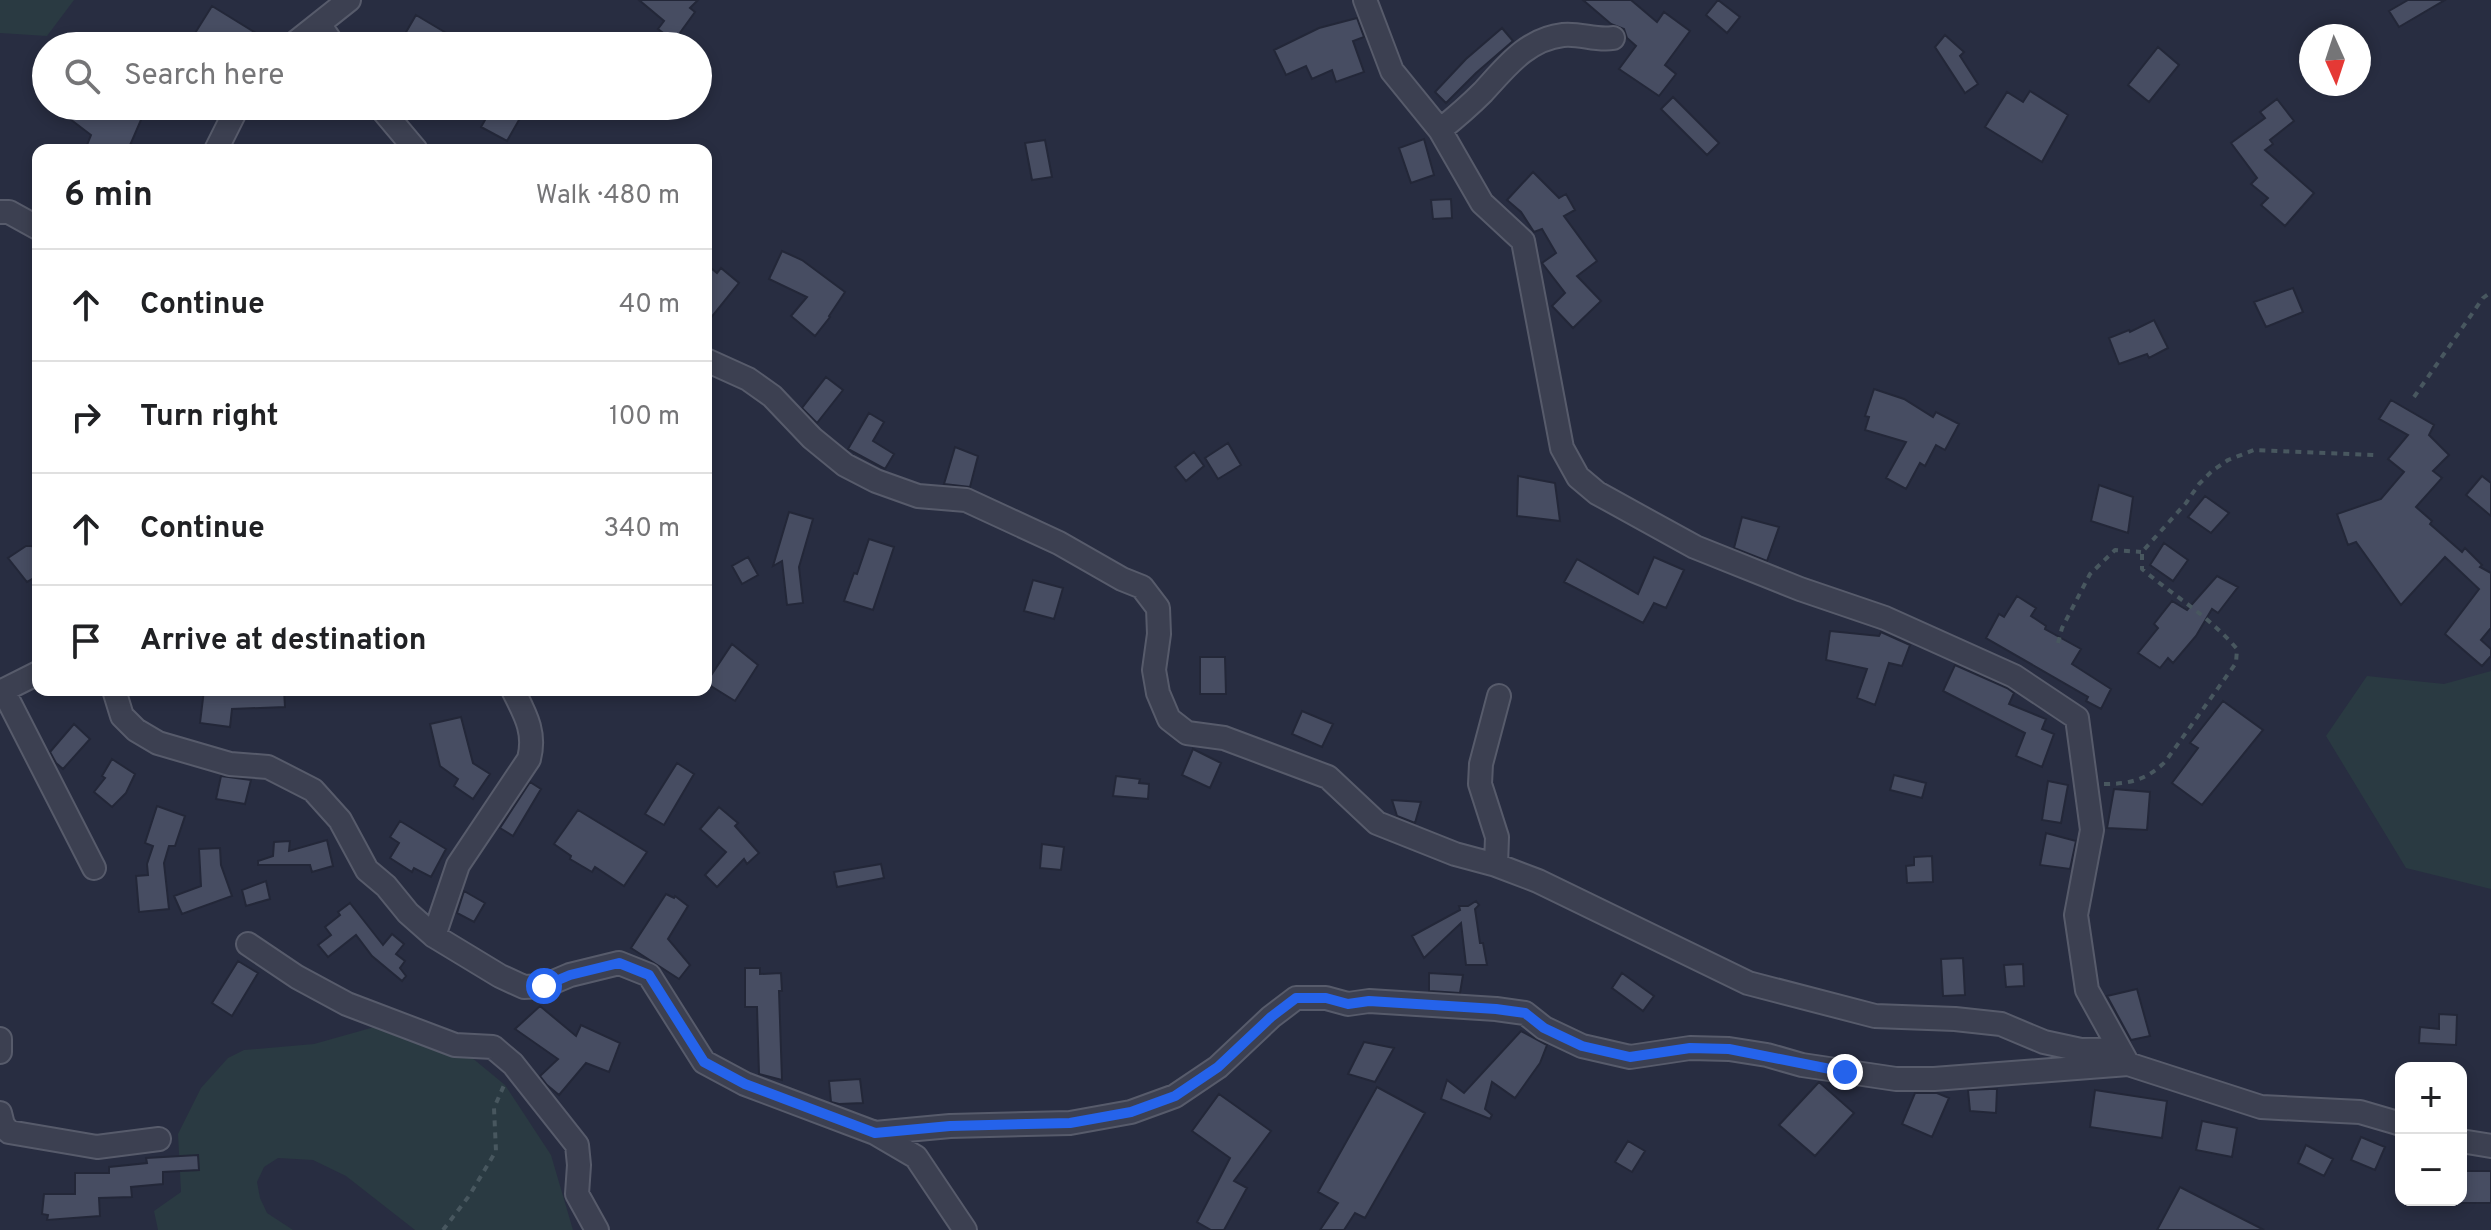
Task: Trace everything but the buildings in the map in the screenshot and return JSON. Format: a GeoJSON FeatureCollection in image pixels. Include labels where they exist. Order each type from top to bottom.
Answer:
{"type":"FeatureCollection","features":[{"type":"Feature","properties":{"kind":"street"},"geometry":{"type":"LineString","coordinates":[[310,32],[349,0]]}},
{"type":"Feature","properties":{"kind":"street"},"geometry":{"type":"LineString","coordinates":[[1365,0],[1392,71],[1440,130],[1482,203],[1523,241],[1562,448],[1578,477],[1597,493],[1695,547],[1800,589],[1885,618],[2014,676],[2077,718],[2092,830],[2076,915],[2087,990],[2123,1057]]}},
{"type":"Feature","properties":{"kind":"street"},"geometry":{"type":"LineString","coordinates":[[320,25],[325,32]]}},
{"type":"Feature","properties":{"kind":"street"},"geometry":{"type":"LineString","coordinates":[[1440,130],[1523,49],[1566,34],[1600,40],[1613,38]]}},
{"type":"Feature","properties":{"kind":"street"},"geometry":{"type":"LineString","coordinates":[[219,144],[231,120]]}},
{"type":"Feature","properties":{"kind":"street"},"geometry":{"type":"LineString","coordinates":[[391,120],[411,144]]}},
{"type":"Feature","properties":{"kind":"street"},"geometry":{"type":"LineString","coordinates":[[0,212],[9,212],[32,225]]}},
{"type":"Feature","properties":{"kind":"street"},"geometry":{"type":"LineString","coordinates":[[712,363],[748,379],[772,396],[812,438],[845,465],[876,481],[918,496],[966,500],[1059,543],[1142,587],[1158,608],[1159,634],[1154,670],[1158,693],[1169,719],[1187,733],[1224,738],[1328,777],[1377,823],[1455,854],[1538,881],[1748,983],[1875,1016],[2001,1024],[2044,1042],[2123,1057],[2261,1107],[2360,1112],[2395,1122]]}},
{"type":"Feature","properties":{"kind":"street"},"geometry":{"type":"LineString","coordinates":[[32,676],[2,691],[94,868]]}},
{"type":"Feature","properties":{"kind":"street"},"geometry":{"type":"LineString","coordinates":[[116,696],[122,716],[136,730],[158,743],[230,764],[268,767],[313,790],[340,820],[367,870],[386,886],[408,913],[434,936],[500,976],[524,987],[544,986],[570,975],[619,963],[649,975],[704,1062],[745,1084],[875,1133],[916,1157],[965,1230]]}},
{"type":"Feature","properties":{"kind":"street"},"geometry":{"type":"LineString","coordinates":[[434,936],[458,865],[529,759],[533,743],[531,726],[516,696]]}},
{"type":"Feature","properties":{"kind":"street"},"geometry":{"type":"LineString","coordinates":[[1496,865],[1497,837],[1480,784],[1484,750],[1499,696]]}},
{"type":"Feature","properties":{"kind":"street"},"geometry":{"type":"LineString","coordinates":[[248,944],[297,977],[347,1004],[455,1045],[493,1047],[513,1064],[577,1145],[577,1194],[597,1230]]}},
{"type":"Feature","properties":{"kind":"street"},"geometry":{"type":"LineString","coordinates":[[875,1133],[950,1126],[1070,1123],[1131,1112],[1175,1096],[1218,1067],[1296,998],[1326,998],[1348,1004],[1369,1001],[1496,1009],[1525,1013],[1544,1028],[1582,1046],[1630,1057],[1690,1048],[1729,1049],[1816,1068],[1896,1079],[1934,1079],[2123,1057]]}},
{"type":"Feature","properties":{"kind":"street"},"geometry":{"type":"LineString","coordinates":[[0,1039],[0,1052]]}},
{"type":"Feature","properties":{"kind":"street"},"geometry":{"type":"LineString","coordinates":[[0,1113],[3,1125],[9,1132],[97,1147],[159,1139]]}},
{"type":"Feature","properties":{"kind":"street"},"geometry":{"type":"LineString","coordinates":[[2467,1142],[2491,1146]]}},
{"type":"Feature","properties":{"kind":"path"},"geometry":{"type":"LineString","coordinates":[[2414,397],[2483,298],[2491,292]]}},
{"type":"Feature","properties":{"kind":"path"},"geometry":{"type":"LineString","coordinates":[[2086,783],[2127,784],[2153,773],[2165,762],[2236,663],[2237,649],[2227,638],[2198,611],[2142,569],[2142,552],[2199,484],[2228,460],[2254,450],[2374,455]]}},
{"type":"Feature","properties":{"kind":"path"},"geometry":{"type":"LineString","coordinates":[[2058,643],[2062,628],[2090,574],[2115,550],[2142,552]]}},
{"type":"Feature","properties":{"kind":"path"},"geometry":{"type":"LineString","coordinates":[[443,1230],[469,1196],[496,1151],[494,1108],[513,1064]]}},
{"type":"Feature","properties":{"kind":"shaded area"},"geometry":{"type":"Polygon","coordinates":[[[0,0],[74,0],[50,32],[32,32],[32,35],[0,33],[0,0]]]}},
{"type":"Feature","properties":{"kind":"shaded area"},"geometry":{"type":"Polygon","coordinates":[[[2491,671],[2491,889],[2406,868],[2326,736],[2367,676],[2444,684],[2491,671]]]}},
{"type":"Feature","properties":{"kind":"shaded area"},"geometry":{"type":"Polygon","coordinates":[[[378,1026],[465,1052],[505,1085],[551,1155],[573,1230],[415,1230],[346,1176],[313,1160],[278,1158],[264,1167],[257,1182],[260,1198],[267,1213],[293,1230],[158,1230],[154,1211],[181,1192],[178,1134],[201,1088],[228,1058],[244,1050],[314,1044],[378,1026]]]}},
{"type":"Feature","properties":{"kind":"route"},"geometry":{"type":"LineString","coordinates":[[544,986],[570,975],[619,963],[649,975],[704,1062],[745,1084],[875,1133],[950,1126],[1070,1123],[1131,1112],[1175,1096],[1218,1067],[1296,998],[1326,998],[1348,1004],[1369,1001],[1496,1009],[1525,1013],[1544,1028],[1582,1046],[1630,1057],[1690,1048],[1729,1049],[1845,1072]]}}]}
